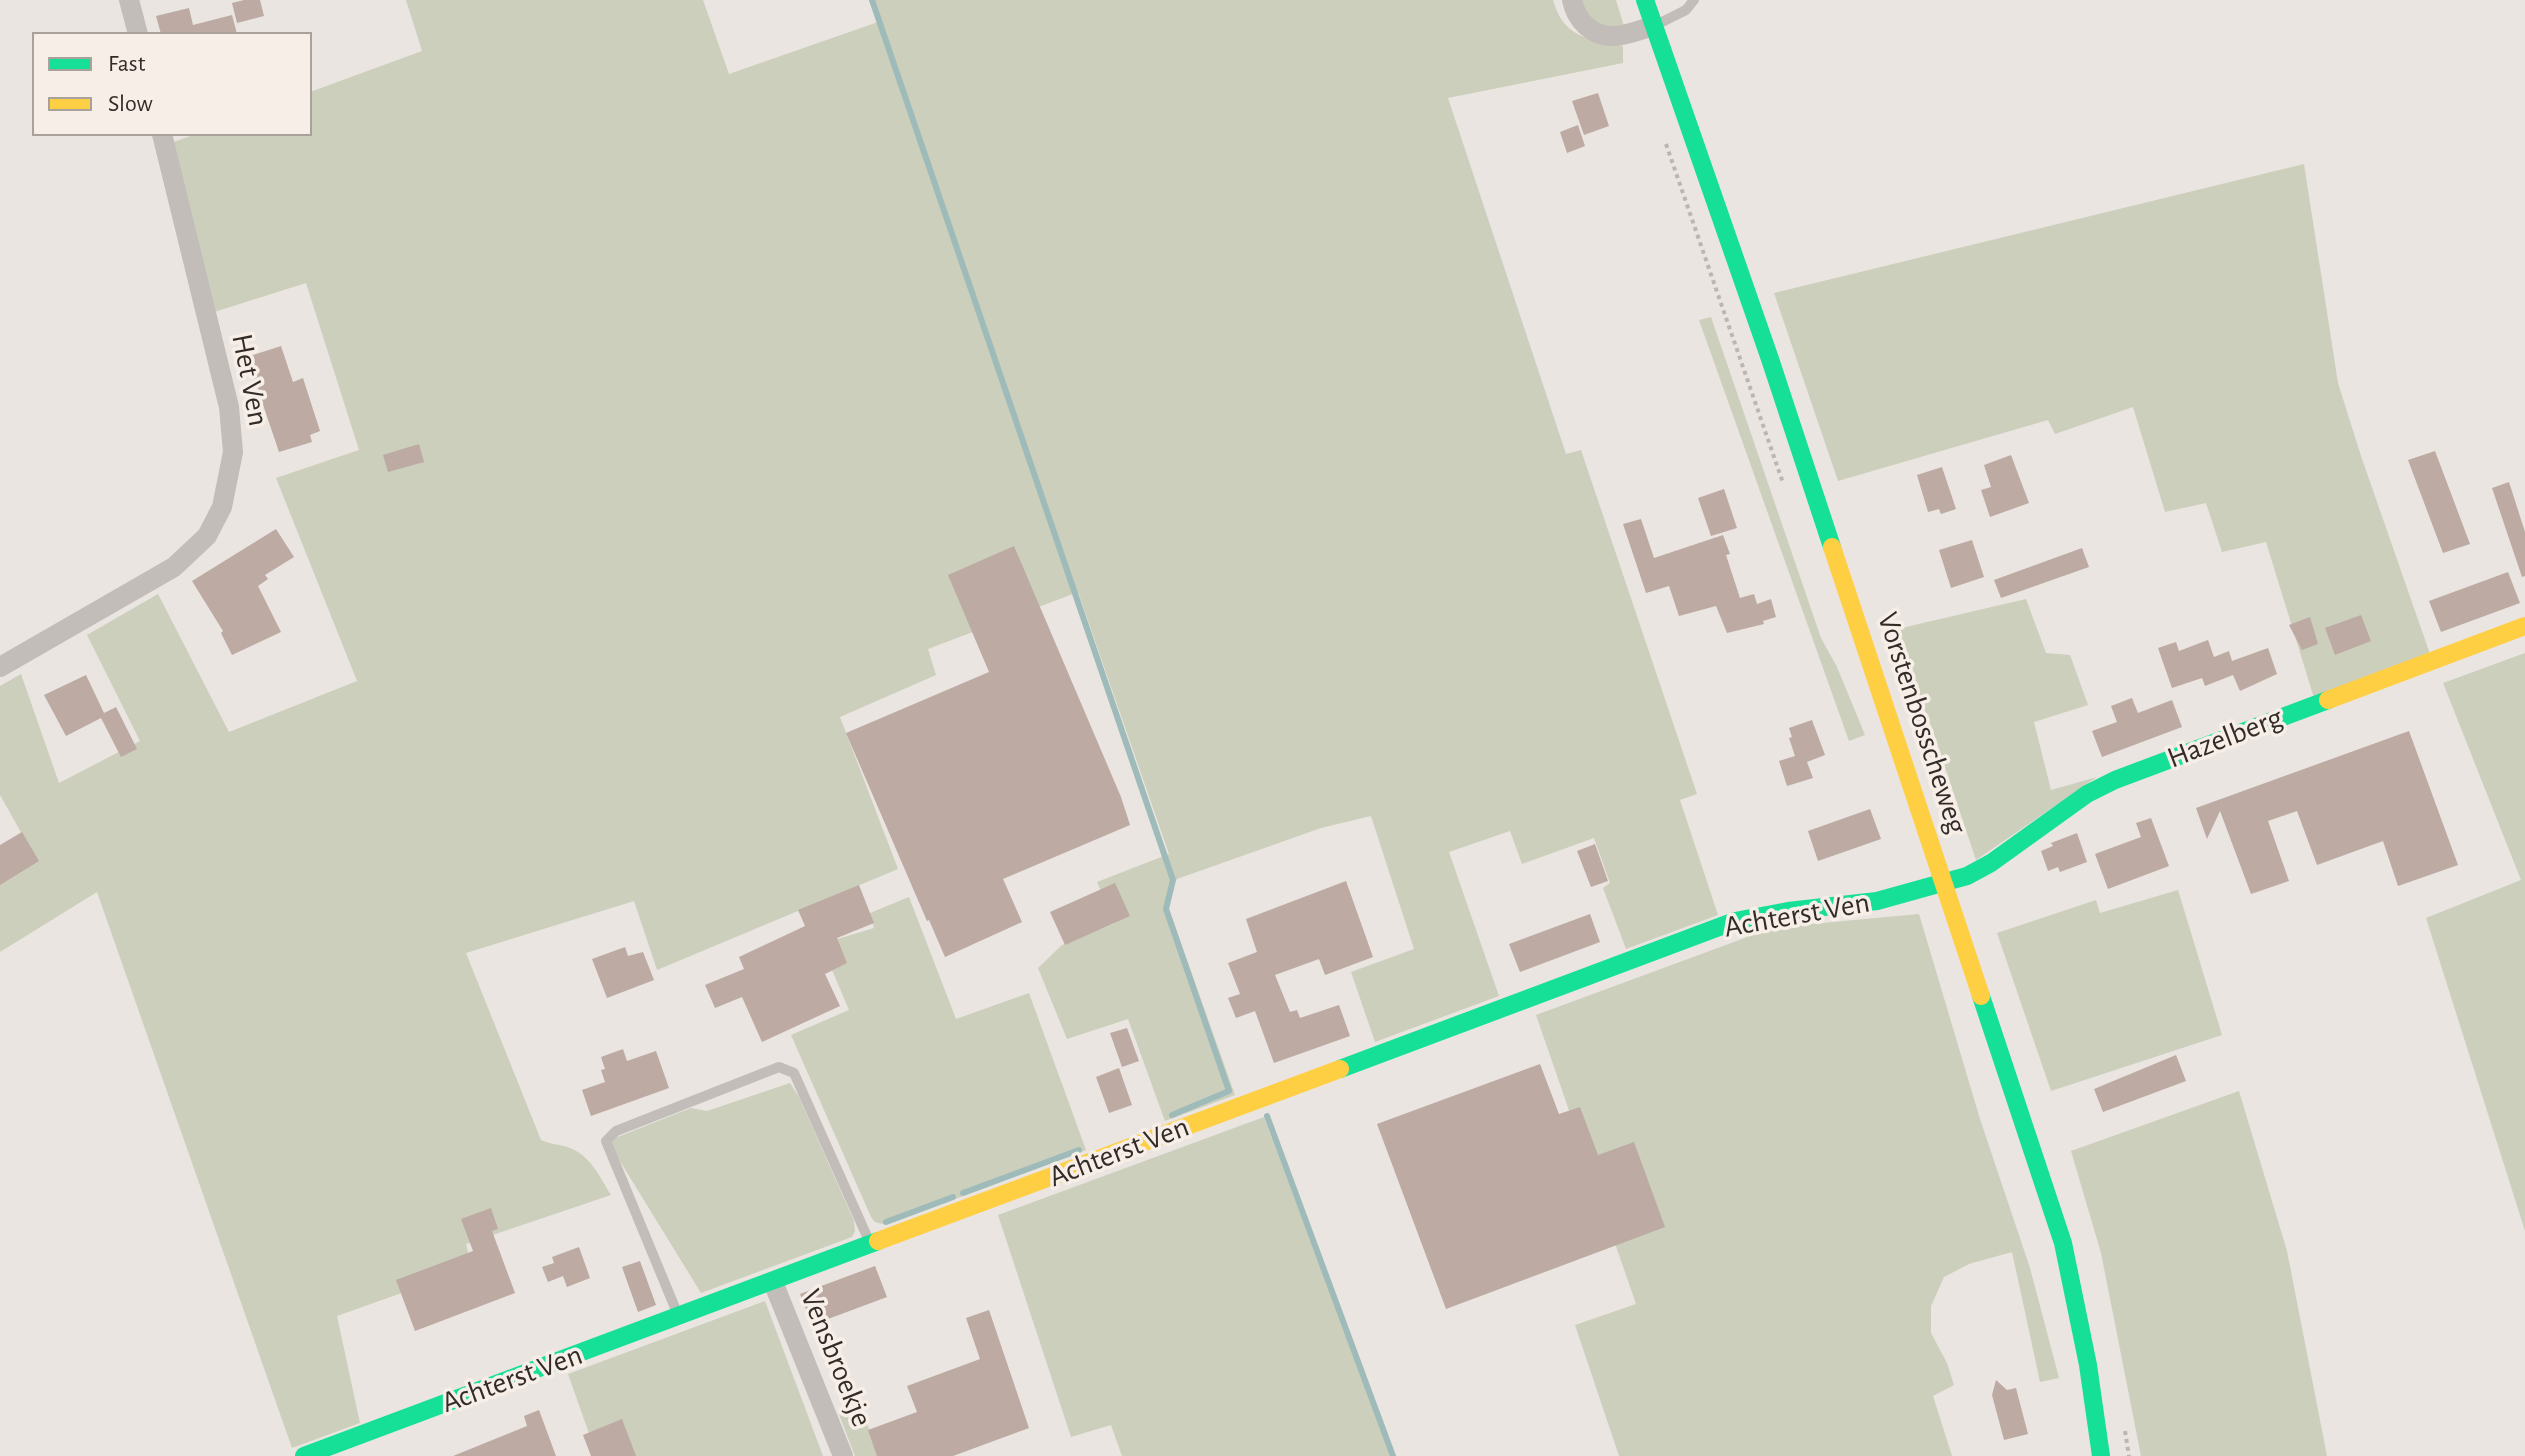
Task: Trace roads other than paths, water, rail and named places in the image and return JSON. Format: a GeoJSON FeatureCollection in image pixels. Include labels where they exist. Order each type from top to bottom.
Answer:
{"type":"FeatureCollection","features":[{"type":"Feature","properties":{"kind":"street"},"geometry":{"type":"LineString","coordinates":[[129,0],[137,32]]}},
{"type":"Feature","properties":{"kind":"street"},"geometry":{"type":"LineString","coordinates":[[1572,0],[1581,22],[1594,31],[1615,37],[1654,26]]}},
{"type":"Feature","properties":{"kind":"street","name":"Vorstenbosscheweg"},"geometry":{"type":"LineString","coordinates":[[1645,0],[1770,359],[2063,1243],[2088,1365],[2100,1452]]}},
{"type":"Feature","properties":{"kind":"street","name":"Het Ven"},"geometry":{"type":"LineString","coordinates":[[0,667],[174,567],[207,536],[222,507],[233,452],[229,407],[162,136]]}},
{"type":"Feature","properties":{"kind":"street","name":"Hazelberg"},"geometry":{"type":"LineString","coordinates":[[1943,884],[1991,863],[2087,794],[2115,780],[2525,626]]}},
{"type":"Feature","properties":{"kind":"street","name":"Achterst Ven"},"geometry":{"type":"LineString","coordinates":[[304,1456],[1735,921],[1788,911],[1877,901],[1943,884]]}},
{"type":"Feature","properties":{"kind":"street","name":"Vensbroekje"},"geometry":{"type":"LineString","coordinates":[[773,1282],[843,1456]]}},
{"type":"Feature","properties":{"kind":"lane"},"geometry":{"type":"LineString","coordinates":[[1654,26],[1686,10],[1694,0]]}},
{"type":"Feature","properties":{"kind":"lane"},"geometry":{"type":"LineString","coordinates":[[678,1317],[606,1141],[616,1131],[779,1067],[794,1073],[870,1245]]}},
{"type":"Feature","properties":{"kind":"waterway"},"geometry":{"type":"LineString","coordinates":[[872,0],[1173,880],[1166,909],[1229,1091],[1172,1115]]}},
{"type":"Feature","properties":{"kind":"waterway"},"geometry":{"type":"LineString","coordinates":[[1267,1116],[1393,1456]]}},
{"type":"Feature","properties":{"kind":"waterway"},"geometry":{"type":"LineString","coordinates":[[963,1193],[1079,1150]]}},
{"type":"Feature","properties":{"kind":"waterway"},"geometry":{"type":"LineString","coordinates":[[886,1222],[953,1197]]}}]}
